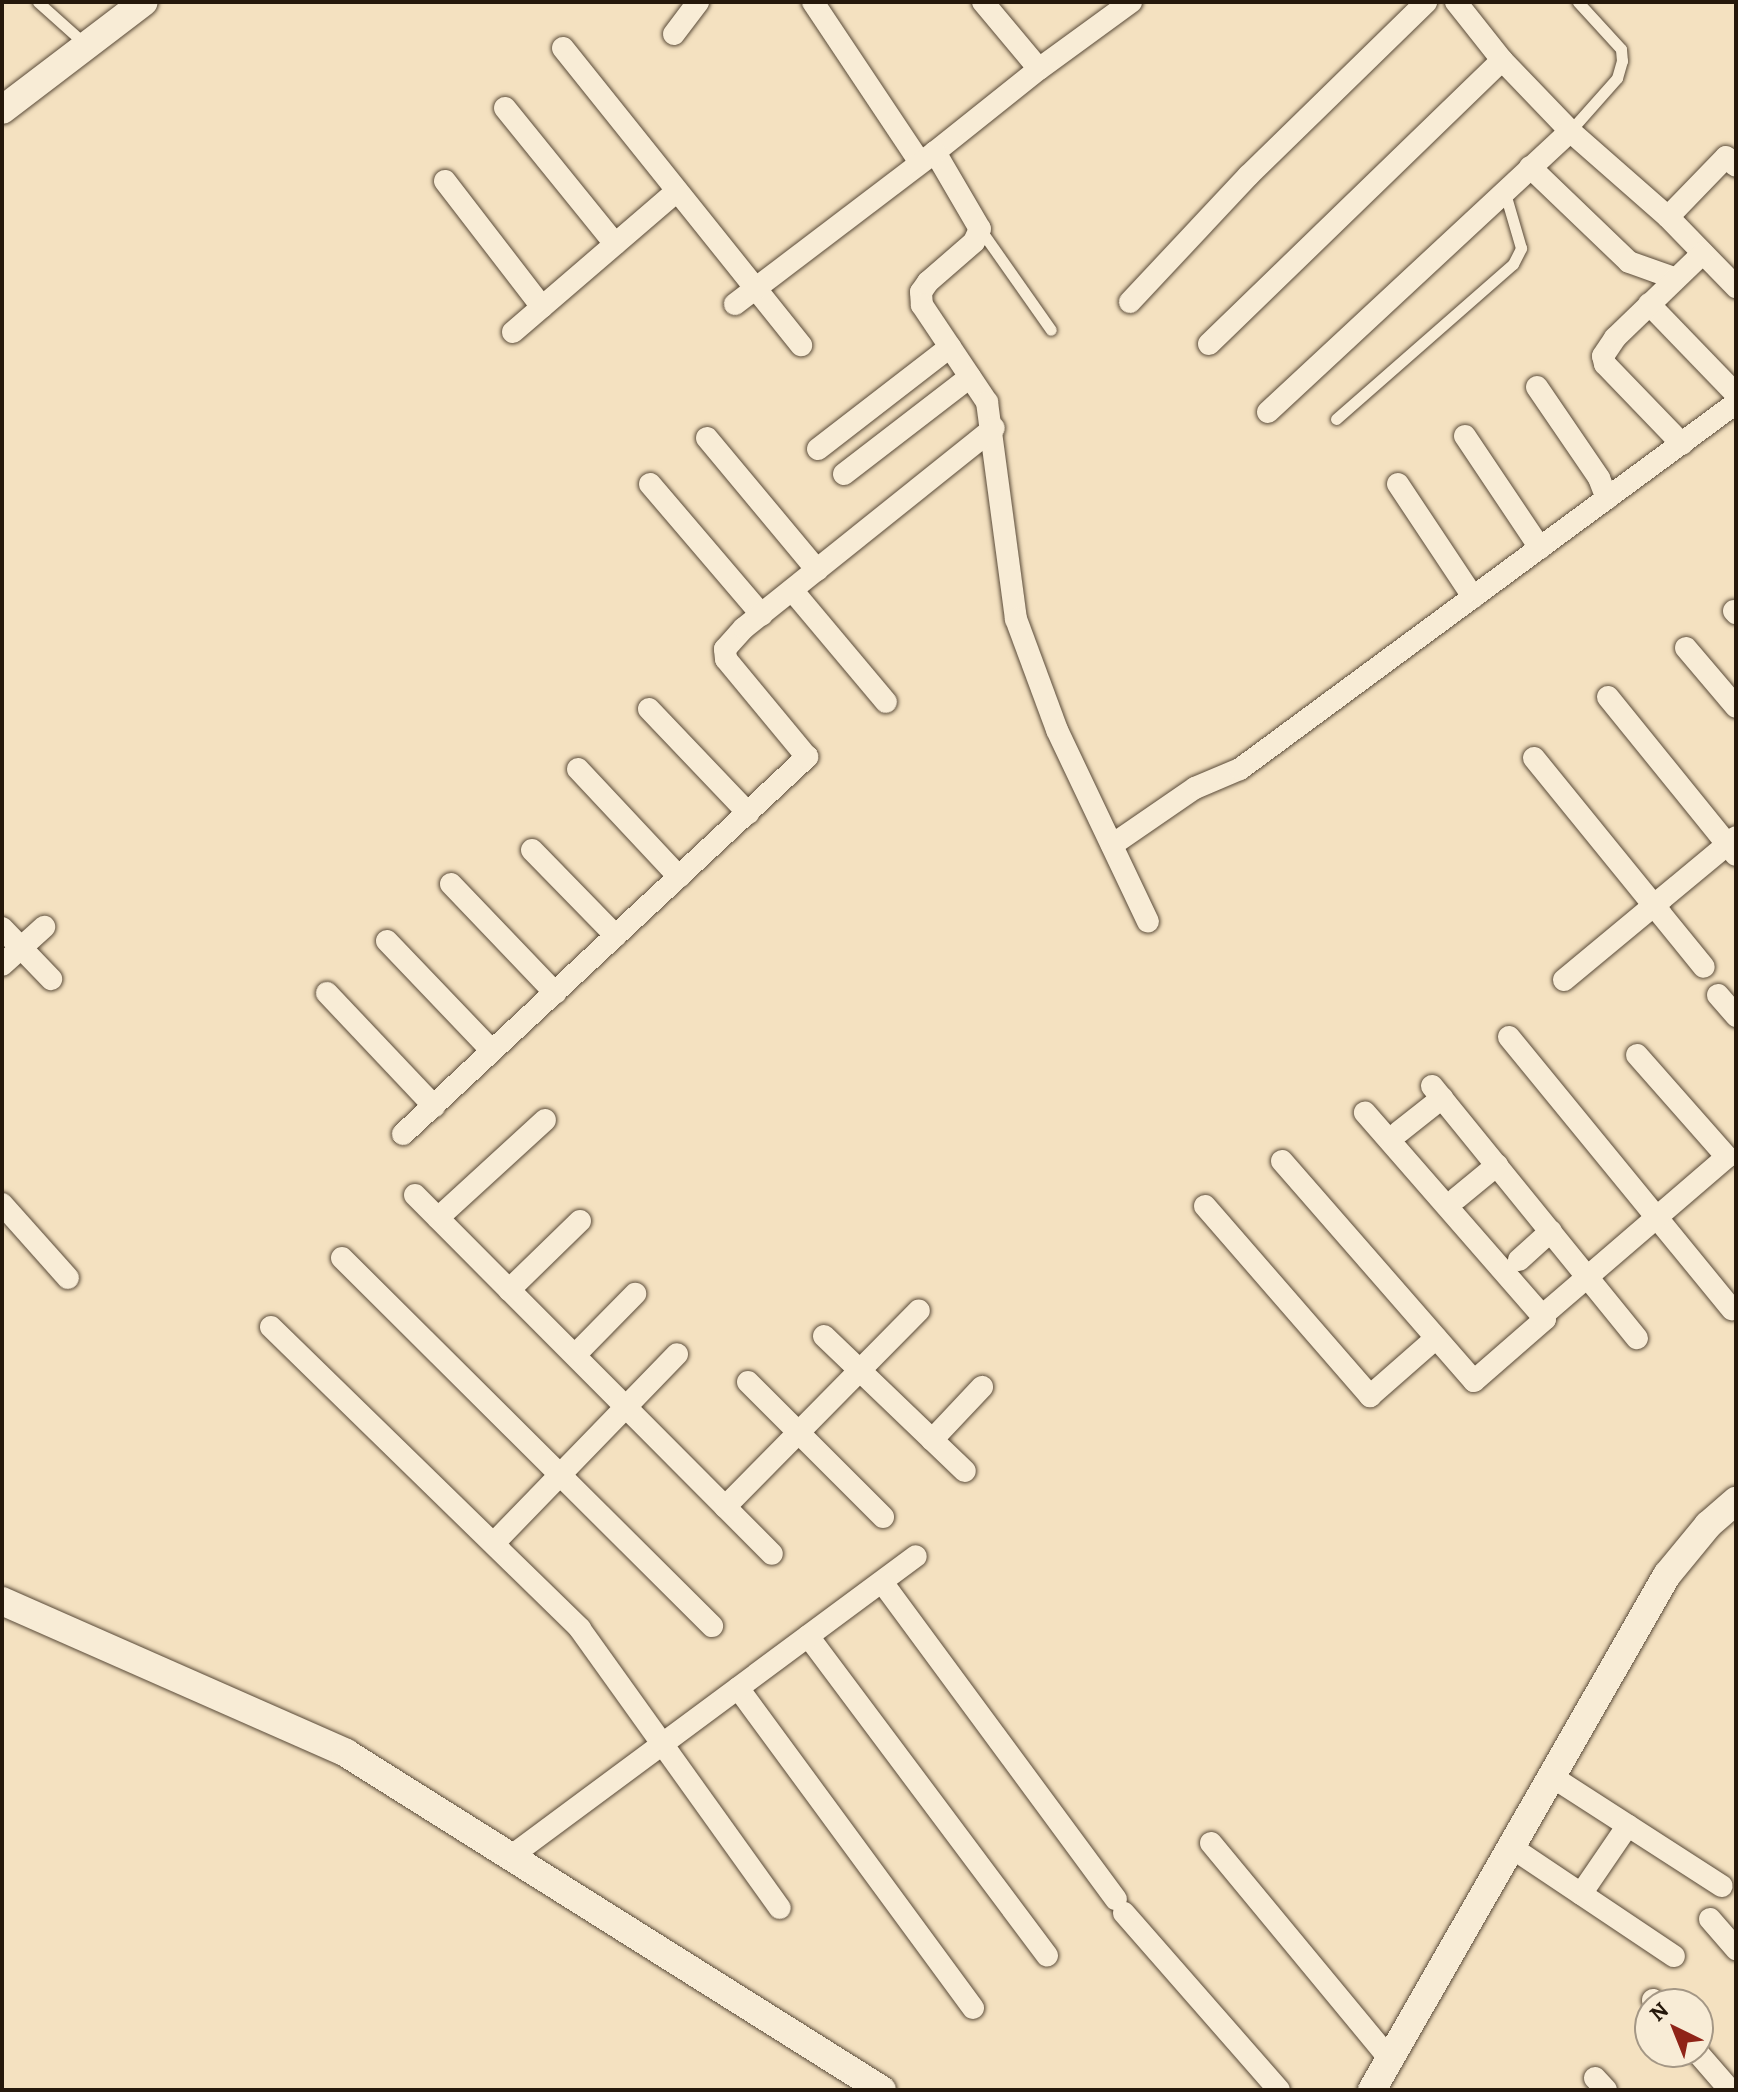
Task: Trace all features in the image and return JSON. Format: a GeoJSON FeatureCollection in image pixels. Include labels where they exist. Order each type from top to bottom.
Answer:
{"type":"FeatureCollection","features":[{"type":"Feature","properties":{"kind":"street"},"geometry":{"type":"LineString","coordinates":[[2,110],[89,47],[144,2]]}},
{"type":"Feature","properties":{"kind":"street"},"geometry":{"type":"LineString","coordinates":[[674,34],[698,2]]}},
{"type":"Feature","properties":{"kind":"street"},"geometry":{"type":"LineString","coordinates":[[813,2],[980,229],[921,292],[922,305],[987,402],[994,428],[1011,602],[1057,730],[1148,922]]}},
{"type":"Feature","properties":{"kind":"street"},"geometry":{"type":"LineString","coordinates":[[983,2],[1039,69]]}},
{"type":"Feature","properties":{"kind":"street"},"geometry":{"type":"LineString","coordinates":[[735,304],[1039,69],[1131,2]]}},
{"type":"Feature","properties":{"kind":"street"},"geometry":{"type":"LineString","coordinates":[[1130,302],[1248,176],[1426,2]]}},
{"type":"Feature","properties":{"kind":"street"},"geometry":{"type":"LineString","coordinates":[[1456,2],[1502,60],[1570,131],[1668,217],[1736,287]]}},
{"type":"Feature","properties":{"kind":"street"},"geometry":{"type":"LineString","coordinates":[[563,48],[801,345]]}},
{"type":"Feature","properties":{"kind":"street"},"geometry":{"type":"LineString","coordinates":[[1209,344],[1502,60]]}},
{"type":"Feature","properties":{"kind":"street"},"geometry":{"type":"LineString","coordinates":[[505,108],[615,244]]}},
{"type":"Feature","properties":{"kind":"street"},"geometry":{"type":"LineString","coordinates":[[1268,412],[1570,131]]}},
{"type":"Feature","properties":{"kind":"street"},"geometry":{"type":"LineString","coordinates":[[1668,217],[1733,156]]}},
{"type":"Feature","properties":{"kind":"street"},"geometry":{"type":"LineString","coordinates":[[1530,167],[1629,262],[1674,278]]}},
{"type":"Feature","properties":{"kind":"street"},"geometry":{"type":"LineString","coordinates":[[445,181],[542,307]]}},
{"type":"Feature","properties":{"kind":"street"},"geometry":{"type":"LineString","coordinates":[[513,332],[677,191]]}},
{"type":"Feature","properties":{"kind":"street"},"geometry":{"type":"LineString","coordinates":[[1682,444],[1605,364],[1610,343],[1703,253]]}},
{"type":"Feature","properties":{"kind":"street"},"geometry":{"type":"LineString","coordinates":[[1649,304],[1736,394]]}},
{"type":"Feature","properties":{"kind":"street"},"geometry":{"type":"LineString","coordinates":[[818,449],[950,347]]}},
{"type":"Feature","properties":{"kind":"street"},"geometry":{"type":"LineString","coordinates":[[844,474],[970,377]]}},
{"type":"Feature","properties":{"kind":"street"},"geometry":{"type":"LineString","coordinates":[[1537,387],[1599,478],[1607,499]]}},
{"type":"Feature","properties":{"kind":"street"},"geometry":{"type":"LineString","coordinates":[[1112,845],[1195,788],[1240,769],[1736,403]]}},
{"type":"Feature","properties":{"kind":"street"},"geometry":{"type":"LineString","coordinates":[[403,1134],[807,757],[726,659],[725,649],[792,590],[994,428]]}},
{"type":"Feature","properties":{"kind":"street"},"geometry":{"type":"LineString","coordinates":[[1465,436],[1540,548]]}},
{"type":"Feature","properties":{"kind":"street"},"geometry":{"type":"LineString","coordinates":[[707,438],[817,570]]}},
{"type":"Feature","properties":{"kind":"street"},"geometry":{"type":"LineString","coordinates":[[650,484],[762,615]]}},
{"type":"Feature","properties":{"kind":"street"},"geometry":{"type":"LineString","coordinates":[[1398,484],[1473,597]]}},
{"type":"Feature","properties":{"kind":"street"},"geometry":{"type":"LineString","coordinates":[[792,590],[886,702]]}},
{"type":"Feature","properties":{"kind":"street"},"geometry":{"type":"LineString","coordinates":[[1686,648],[1736,707]]}},
{"type":"Feature","properties":{"kind":"street"},"geometry":{"type":"LineString","coordinates":[[1564,980],[1655,904],[1733,845],[1608,697]]}},
{"type":"Feature","properties":{"kind":"street"},"geometry":{"type":"LineString","coordinates":[[649,709],[748,813]]}},
{"type":"Feature","properties":{"kind":"street"},"geometry":{"type":"LineString","coordinates":[[1534,758],[1704,967]]}},
{"type":"Feature","properties":{"kind":"street"},"geometry":{"type":"LineString","coordinates":[[578,769],[679,877]]}},
{"type":"Feature","properties":{"kind":"street"},"geometry":{"type":"LineString","coordinates":[[532,850],[616,936]]}},
{"type":"Feature","properties":{"kind":"street"},"geometry":{"type":"LineString","coordinates":[[451,884],[555,993]]}},
{"type":"Feature","properties":{"kind":"street"},"geometry":{"type":"LineString","coordinates":[[2,965],[44,927]]}},
{"type":"Feature","properties":{"kind":"street"},"geometry":{"type":"LineString","coordinates":[[2,928],[51,979]]}},
{"type":"Feature","properties":{"kind":"street"},"geometry":{"type":"LineString","coordinates":[[387,941],[492,1051]]}},
{"type":"Feature","properties":{"kind":"street"},"geometry":{"type":"LineString","coordinates":[[327,993],[434,1106]]}},
{"type":"Feature","properties":{"kind":"street"},"geometry":{"type":"LineString","coordinates":[[1718,995],[1736,1016]]}},
{"type":"Feature","properties":{"kind":"street"},"geometry":{"type":"LineString","coordinates":[[1509,1037],[1732,1309]]}},
{"type":"Feature","properties":{"kind":"street"},"geometry":{"type":"LineString","coordinates":[[1542,1316],[1657,1217],[1733,1157],[1637,1055]]}},
{"type":"Feature","properties":{"kind":"street"},"geometry":{"type":"LineString","coordinates":[[1399,1132],[1437,1092],[1637,1338]]}},
{"type":"Feature","properties":{"kind":"street"},"geometry":{"type":"LineString","coordinates":[[1282,1161],[1474,1381],[1545,1319],[1365,1113]]}},
{"type":"Feature","properties":{"kind":"street"},"geometry":{"type":"LineString","coordinates":[[438,1218],[545,1120]]}},
{"type":"Feature","properties":{"kind":"street"},"geometry":{"type":"LineString","coordinates":[[1457,1198],[1497,1165]]}},
{"type":"Feature","properties":{"kind":"street"},"geometry":{"type":"LineString","coordinates":[[415,1195],[772,1554]]}},
{"type":"Feature","properties":{"kind":"street"},"geometry":{"type":"LineString","coordinates":[[2,1204],[68,1278]]}},
{"type":"Feature","properties":{"kind":"street"},"geometry":{"type":"LineString","coordinates":[[1205,1206],[1370,1396],[1436,1338]]}},
{"type":"Feature","properties":{"kind":"street"},"geometry":{"type":"LineString","coordinates":[[509,1290],[580,1221]]}},
{"type":"Feature","properties":{"kind":"street"},"geometry":{"type":"LineString","coordinates":[[1519,1260],[1551,1231]]}},
{"type":"Feature","properties":{"kind":"street"},"geometry":{"type":"LineString","coordinates":[[342,1258],[712,1626]]}},
{"type":"Feature","properties":{"kind":"street"},"geometry":{"type":"LineString","coordinates":[[575,1355],[635,1294]]}},
{"type":"Feature","properties":{"kind":"street"},"geometry":{"type":"LineString","coordinates":[[725,1507],[919,1310]]}},
{"type":"Feature","properties":{"kind":"street"},"geometry":{"type":"LineString","coordinates":[[271,1327],[580,1629],[780,1908]]}},
{"type":"Feature","properties":{"kind":"street"},"geometry":{"type":"LineString","coordinates":[[824,1336],[965,1471]]}},
{"type":"Feature","properties":{"kind":"street"},"geometry":{"type":"LineString","coordinates":[[494,1543],[677,1354]]}},
{"type":"Feature","properties":{"kind":"street"},"geometry":{"type":"LineString","coordinates":[[748,1382],[883,1517]]}},
{"type":"Feature","properties":{"kind":"street"},"geometry":{"type":"LineString","coordinates":[[932,1440],[982,1387]]}},
{"type":"Feature","properties":{"kind":"street"},"geometry":{"type":"LineString","coordinates":[[1372,2090],[1667,1575],[1708,1525],[1736,1501]]}},
{"type":"Feature","properties":{"kind":"street"},"geometry":{"type":"LineString","coordinates":[[510,1857],[916,1556]]}},
{"type":"Feature","properties":{"kind":"street"},"geometry":{"type":"LineString","coordinates":[[882,1582],[1120,1906],[1279,2090]]}},
{"type":"Feature","properties":{"kind":"street"},"geometry":{"type":"LineString","coordinates":[[2,1601],[346,1753],[882,2090]]}},
{"type":"Feature","properties":{"kind":"street"},"geometry":{"type":"LineString","coordinates":[[808,1636],[1047,1956]]}},
{"type":"Feature","properties":{"kind":"street"},"geometry":{"type":"LineString","coordinates":[[738,1688],[973,2008]]}},
{"type":"Feature","properties":{"kind":"street"},"geometry":{"type":"LineString","coordinates":[[1551,1776],[1722,1886]]}},
{"type":"Feature","properties":{"kind":"street"},"geometry":{"type":"LineString","coordinates":[[1581,1894],[1628,1825]]}},
{"type":"Feature","properties":{"kind":"street"},"geometry":{"type":"LineString","coordinates":[[1211,1843],[1389,2058]]}},
{"type":"Feature","properties":{"kind":"street"},"geometry":{"type":"LineString","coordinates":[[1511,1847],[1674,1956]]}},
{"type":"Feature","properties":{"kind":"street"},"geometry":{"type":"LineString","coordinates":[[1710,1919],[1736,1949]]}},
{"type":"Feature","properties":{"kind":"street"},"geometry":{"type":"LineString","coordinates":[[1711,2068],[1730,2090]]}},
{"type":"Feature","properties":{"kind":"lane"},"geometry":{"type":"LineString","coordinates":[[38,2],[89,47]]}},
{"type":"Feature","properties":{"kind":"lane"},"geometry":{"type":"LineString","coordinates":[[1570,131],[1617,78],[1622,61],[1621,49],[1578,2]]}},
{"type":"Feature","properties":{"kind":"lane"},"geometry":{"type":"LineString","coordinates":[[1336,419],[1513,264],[1520,240],[1504,190]]}},
{"type":"Feature","properties":{"kind":"lane"},"geometry":{"type":"LineString","coordinates":[[980,229],[1051,330]]}}]}
